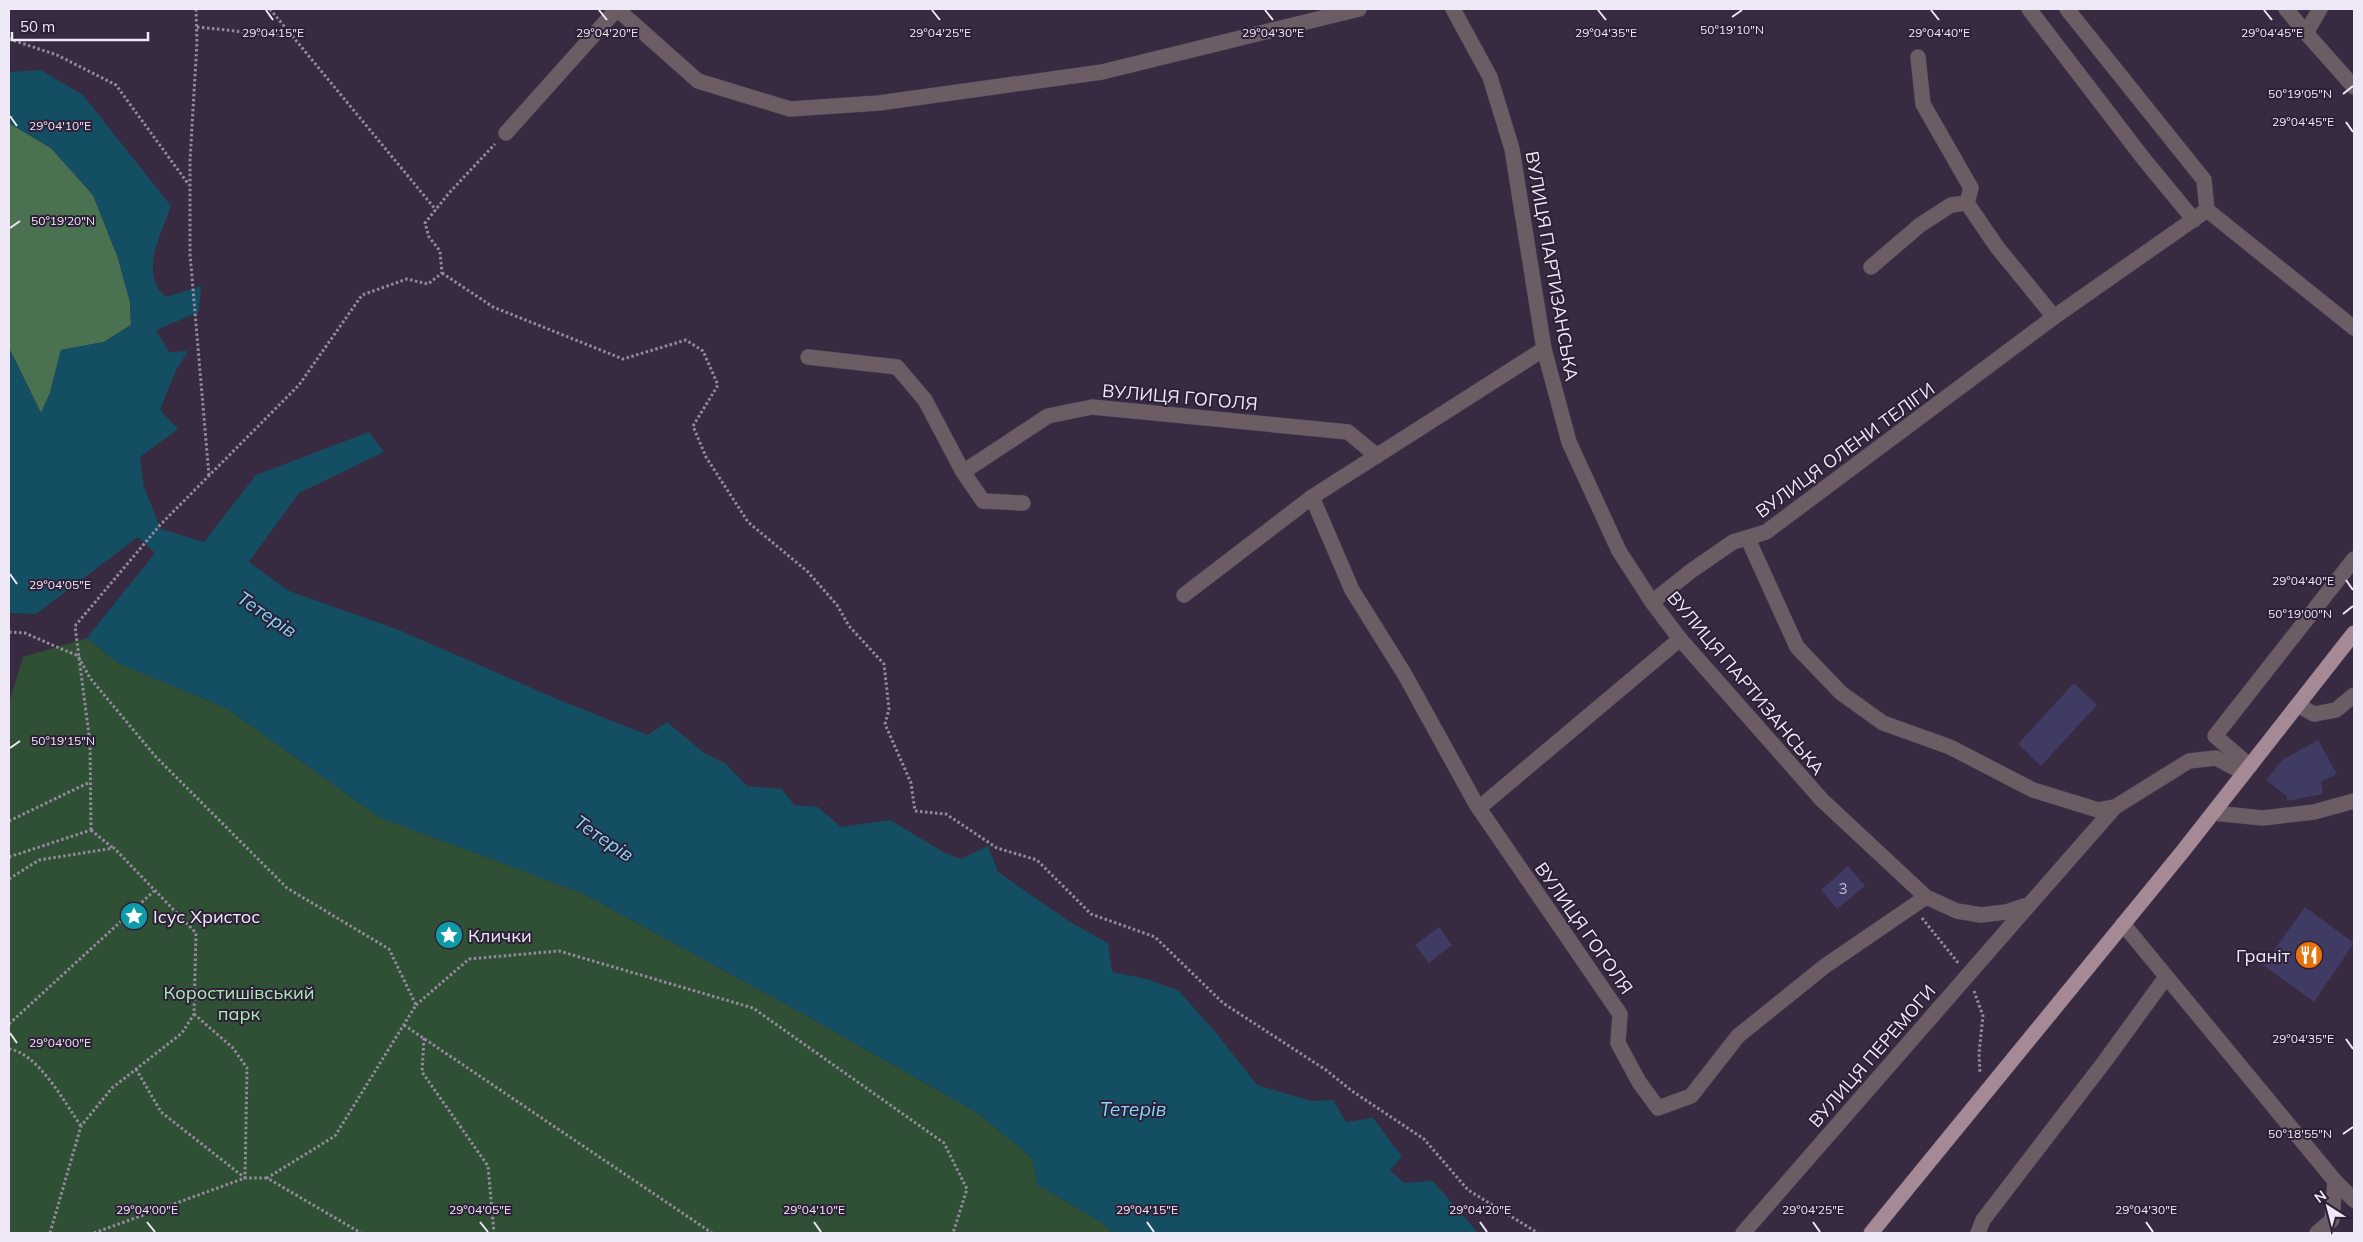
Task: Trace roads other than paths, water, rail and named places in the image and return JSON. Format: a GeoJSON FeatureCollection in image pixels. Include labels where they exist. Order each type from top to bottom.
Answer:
{"type":"FeatureCollection","features":[{"type":"Feature","properties":{"kind":"main road"},"geometry":{"type":"LineString","coordinates":[[1871,1233],[2213,813],[2354,633]]}},
{"type":"Feature","properties":{"kind":"street"},"geometry":{"type":"LineString","coordinates":[[506,133],[617,9],[698,81],[790,109],[878,104],[1102,72],[1358,9]]}},
{"type":"Feature","properties":{"kind":"street","name":"ВУЛИЦЯ ПАРТИЗАНСЬКА"},"geometry":{"type":"LineString","coordinates":[[1453,9],[1490,77],[1512,149],[1544,349],[1569,442],[1620,551],[1652,602],[1680,639],[1822,800],[1926,897],[1957,911],[1982,915],[2006,912],[2030,904]]}},
{"type":"Feature","properties":{"kind":"street"},"geometry":{"type":"LineString","coordinates":[[2029,9],[2143,158],[2194,220]]}},
{"type":"Feature","properties":{"kind":"street"},"geometry":{"type":"LineString","coordinates":[[2067,9],[2204,180],[2207,210],[2292,276],[2354,328]]}},
{"type":"Feature","properties":{"kind":"street"},"geometry":{"type":"LineString","coordinates":[[2286,9],[2354,87]]}},
{"type":"Feature","properties":{"kind":"street"},"geometry":{"type":"LineString","coordinates":[[2306,33],[2320,9]]}},
{"type":"Feature","properties":{"kind":"street"},"geometry":{"type":"LineString","coordinates":[[1918,57],[1923,104],[1971,188],[1967,203],[1997,247],[2054,317]]}},
{"type":"Feature","properties":{"kind":"street"},"geometry":{"type":"LineString","coordinates":[[1872,267],[1920,225],[1951,205],[1967,203]]}},
{"type":"Feature","properties":{"kind":"street","name":"ВУЛИЦЯ ОЛЕНИ ТЕЛІГИ"},"geometry":{"type":"LineString","coordinates":[[1652,602],[1733,542],[1766,532],[2054,317],[2207,210]]}},
{"type":"Feature","properties":{"kind":"street"},"geometry":{"type":"LineString","coordinates":[[1184,595],[1312,497],[1544,349]]}},
{"type":"Feature","properties":{"kind":"street"},"geometry":{"type":"LineString","coordinates":[[808,357],[897,367],[925,400],[963,472],[983,501],[1023,503]]}},
{"type":"Feature","properties":{"kind":"street","name":"ВУЛИЦЯ ГОГОЛЯ"},"geometry":{"type":"LineString","coordinates":[[963,472],[1048,416],[1092,407],[1348,432],[1376,456]]}},
{"type":"Feature","properties":{"kind":"street","name":"ВУЛИЦЯ ГОГОЛЯ"},"geometry":{"type":"LineString","coordinates":[[1312,497],[1352,590],[1405,675],[1479,808],[1620,1014],[1618,1043],[1639,1082],[1658,1108],[1691,1096],[1738,1036],[1825,966],[1926,897]]}},
{"type":"Feature","properties":{"kind":"street"},"geometry":{"type":"LineString","coordinates":[[1748,539],[1797,647],[1841,693],[1883,723],[1950,747],[2033,790],[2098,810],[2115,807]]}},
{"type":"Feature","properties":{"kind":"street"},"geometry":{"type":"LineString","coordinates":[[2247,770],[2216,736],[2354,559]]}},
{"type":"Feature","properties":{"kind":"street"},"geometry":{"type":"LineString","coordinates":[[1479,808],[1680,639]]}},
{"type":"Feature","properties":{"kind":"street"},"geometry":{"type":"LineString","coordinates":[[2298,705],[2314,714],[2336,710],[2354,695]]}},
{"type":"Feature","properties":{"kind":"street"},"geometry":{"type":"LineString","coordinates":[[2030,904],[2115,807],[2189,761],[2216,758],[2247,770]]}},
{"type":"Feature","properties":{"kind":"street"},"geometry":{"type":"LineString","coordinates":[[2213,813],[2263,818],[2314,812],[2354,801]]}},
{"type":"Feature","properties":{"kind":"street","name":"ВУЛИЦЯ ПЕРЕМОГИ"},"geometry":{"type":"LineString","coordinates":[[1743,1233],[2030,904]]}},
{"type":"Feature","properties":{"kind":"street"},"geometry":{"type":"LineString","coordinates":[[2123,924],[2335,1181],[2354,1200]]}},
{"type":"Feature","properties":{"kind":"street"},"geometry":{"type":"LineString","coordinates":[[1978,1233],[1983,1220],[2105,1062],[2166,977]]}},
{"type":"Feature","properties":{"kind":"street"},"geometry":{"type":"LineString","coordinates":[[2318,1233],[2332,1220],[2335,1181]]}},
{"type":"Feature","properties":{"kind":"water","name":"Тетерів"},"geometry":{"type":"Polygon","coordinates":[[[41,70],[83,95],[171,206],[158,241],[153,265],[154,277],[158,288],[166,297],[201,286],[199,312],[156,330],[169,352],[188,351],[176,370],[160,410],[178,429],[140,457],[144,487],[161,529],[204,542],[256,475],[369,432],[384,452],[299,493],[249,562],[289,591],[399,630],[564,702],[648,735],[667,722],[704,753],[725,763],[747,786],[782,789],[794,805],[818,807],[841,827],[890,820],[945,853],[961,859],[988,846],[998,872],[1070,922],[1108,943],[1112,972],[1147,979],[1179,991],[1217,1034],[1257,1085],[1311,1101],[1333,1100],[1346,1122],[1373,1118],[1402,1157],[1390,1170],[1404,1183],[1433,1181],[1478,1233],[1113,1233],[1103,1223],[1038,1185],[1032,1158],[978,1113],[791,1007],[582,893],[379,817],[226,708],[118,663],[87,638],[155,553],[138,537],[36,614],[9,613],[9,348],[41,413],[50,393],[61,350],[104,342],[131,325],[130,302],[118,258],[93,195],[51,148],[9,123],[9,72],[41,70]]]}},
{"type":"Feature","properties":{"kind":"place","name":"Ісус Христос"},"geometry":{"type":"Point","coordinates":[134,916]}},
{"type":"Feature","properties":{"kind":"place","name":"Клички"},"geometry":{"type":"Point","coordinates":[449,935]}},
{"type":"Feature","properties":{"kind":"place","name":"Граніт"},"geometry":{"type":"Point","coordinates":[2309,955]}},
{"type":"Feature","properties":{"kind":"park label","name":"Коростишівський парк"},"geometry":{"type":"Point","coordinates":[239,1002]}}]}
